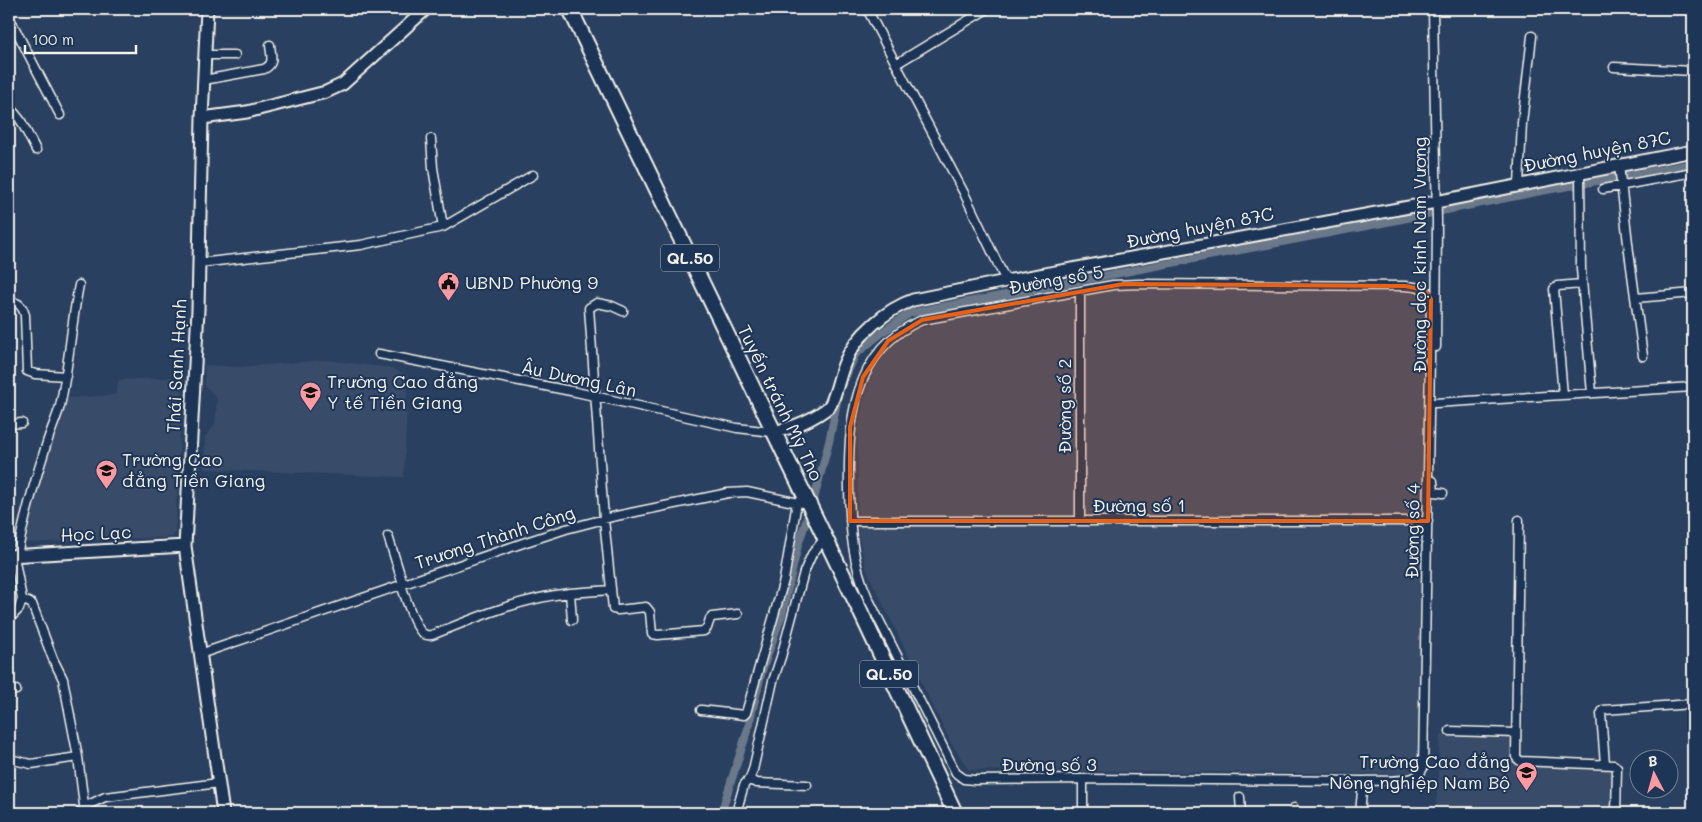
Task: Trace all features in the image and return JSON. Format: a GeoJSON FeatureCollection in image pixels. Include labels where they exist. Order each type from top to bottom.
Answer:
{"type":"FeatureCollection","features":[{"type":"Feature","properties":{"kind":"highway","name":"Tuyến tránh Mỹ Tho"},"geometry":{"type":"LineString","coordinates":[[570,9],[773,432],[805,504],[862,600],[922,743],[955,813]]}},
{"type":"Feature","properties":{"kind":"street","name":"Thái Sanh Hạnh"},"geometry":{"type":"LineString","coordinates":[[207,9],[202,118],[199,263],[185,546],[223,813]]}},
{"type":"Feature","properties":{"kind":"street"},"geometry":{"type":"LineString","coordinates":[[202,118],[247,112],[326,92],[344,84],[426,9]]}},
{"type":"Feature","properties":{"kind":"street"},"geometry":{"type":"LineString","coordinates":[[867,9],[964,193],[1006,281]]}},
{"type":"Feature","properties":{"kind":"street"},"geometry":{"type":"LineString","coordinates":[[896,64],[987,9]]}},
{"type":"Feature","properties":{"kind":"street","name":"Đường dọc kinh Nam Vương"},"geometry":{"type":"LineString","coordinates":[[1433,9],[1436,209],[1433,486],[1434,492],[1443,493]]}},
{"type":"Feature","properties":{"kind":"street"},"geometry":{"type":"LineString","coordinates":[[9,17],[60,115]]}},
{"type":"Feature","properties":{"kind":"street"},"geometry":{"type":"LineString","coordinates":[[1519,185],[1522,123],[1532,36]]}},
{"type":"Feature","properties":{"kind":"street"},"geometry":{"type":"LineString","coordinates":[[204,80],[264,69],[270,66],[272,64],[270,45]]}},
{"type":"Feature","properties":{"kind":"street"},"geometry":{"type":"LineString","coordinates":[[205,56],[235,54]]}},
{"type":"Feature","properties":{"kind":"street"},"geometry":{"type":"LineString","coordinates":[[1614,67],[1693,71]]}},
{"type":"Feature","properties":{"kind":"street"},"geometry":{"type":"LineString","coordinates":[[9,106],[21,122],[36,150]]}},
{"type":"Feature","properties":{"kind":"street"},"geometry":{"type":"LineString","coordinates":[[431,139],[433,168],[444,227]]}},
{"type":"Feature","properties":{"kind":"street","name":"Đường huyện 87C"},"geometry":{"type":"LineString","coordinates":[[773,432],[791,428],[830,406],[850,352],[869,329],[891,311],[902,304],[914,300],[1006,281],[1436,209],[1519,185],[1580,177],[1693,151]]}},
{"type":"Feature","properties":{"kind":"street"},"geometry":{"type":"LineString","coordinates":[[1620,168],[1643,356]]}},
{"type":"Feature","properties":{"kind":"street"},"geometry":{"type":"LineString","coordinates":[[1603,189],[1622,183],[1693,172]]}},
{"type":"Feature","properties":{"kind":"street"},"geometry":{"type":"LineString","coordinates":[[199,263],[361,244],[444,227],[533,175]]}},
{"type":"Feature","properties":{"kind":"street"},"geometry":{"type":"LineString","coordinates":[[1580,177],[1582,284],[1592,393]]}},
{"type":"Feature","properties":{"kind":"street"},"geometry":{"type":"LineString","coordinates":[[1563,395],[1554,289],[1558,286],[1582,284]]}},
{"type":"Feature","properties":{"kind":"street"},"geometry":{"type":"LineString","coordinates":[[9,619],[19,609],[22,599],[13,556],[21,534],[44,450],[59,409],[66,376],[70,333],[78,285]]}},
{"type":"Feature","properties":{"kind":"street","name":"Đường số 5"},"geometry":{"type":"LineString","coordinates":[[850,521],[849,456],[852,412],[864,377],[888,341],[901,331],[922,320],[1112,285],[1405,286],[1425,290]]}},
{"type":"Feature","properties":{"kind":"street","name":"Đường số 2"},"geometry":{"type":"LineString","coordinates":[[1080,290],[1080,521]]}},
{"type":"Feature","properties":{"kind":"street","name":"Đường số 4"},"geometry":{"type":"LineString","coordinates":[[1420,774],[1423,768],[1431,299],[1430,294],[1425,290]]}},
{"type":"Feature","properties":{"kind":"street"},"geometry":{"type":"LineString","coordinates":[[1636,298],[1693,293]]}},
{"type":"Feature","properties":{"kind":"street"},"geometry":{"type":"LineString","coordinates":[[9,301],[19,303],[23,307],[28,371],[35,374],[66,376]]}},
{"type":"Feature","properties":{"kind":"street"},"geometry":{"type":"LineString","coordinates":[[622,311],[612,306],[597,303],[589,308],[594,396],[613,609],[646,607],[648,608],[652,634],[667,635],[704,631],[708,628],[712,617],[738,614]]}},
{"type":"Feature","properties":{"kind":"street","name":"Âu Dương Lân"},"geometry":{"type":"LineString","coordinates":[[379,354],[594,396],[737,428],[773,432]]}},
{"type":"Feature","properties":{"kind":"street"},"geometry":{"type":"LineString","coordinates":[[1435,403],[1693,387]]}},
{"type":"Feature","properties":{"kind":"street"},"geometry":{"type":"LineString","coordinates":[[9,424],[22,423]]}},
{"type":"Feature","properties":{"kind":"street","name":"Trương Thành Công"},"geometry":{"type":"LineString","coordinates":[[200,654],[566,529],[604,519],[740,492],[805,504]]}},
{"type":"Feature","properties":{"kind":"street"},"geometry":{"type":"LineString","coordinates":[[701,710],[737,715],[744,715],[746,713],[805,504]]}},
{"type":"Feature","properties":{"kind":"street"},"geometry":{"type":"LineString","coordinates":[[1519,520],[1517,759],[1520,761],[1614,765],[1617,768],[1616,813]]}},
{"type":"Feature","properties":{"kind":"street","name":"Đường số 1"},"geometry":{"type":"LineString","coordinates":[[850,521],[1428,521]]}},
{"type":"Feature","properties":{"kind":"street","name":"Đường số 3"},"geometry":{"type":"LineString","coordinates":[[850,521],[862,600],[938,736],[956,773],[964,779],[1407,780],[1420,774]]}},
{"type":"Feature","properties":{"kind":"street"},"geometry":{"type":"LineString","coordinates":[[388,536],[412,616],[421,633],[428,636],[480,616],[545,595],[611,590]]}},
{"type":"Feature","properties":{"kind":"street"},"geometry":{"type":"LineString","coordinates":[[736,813],[742,789],[753,770],[773,681],[804,572],[812,554],[824,536]]}},
{"type":"Feature","properties":{"kind":"street","name":"Học Lạc"},"geometry":{"type":"LineString","coordinates":[[13,556],[185,546]]}},
{"type":"Feature","properties":{"kind":"street"},"geometry":{"type":"LineString","coordinates":[[570,592],[572,620]]}},
{"type":"Feature","properties":{"kind":"street"},"geometry":{"type":"LineString","coordinates":[[22,599],[32,604],[53,659],[63,678],[78,757],[83,811],[105,797],[219,783]]}},
{"type":"Feature","properties":{"kind":"street"},"geometry":{"type":"LineString","coordinates":[[1605,764],[1601,714],[1603,710],[1693,704]]}},
{"type":"Feature","properties":{"kind":"street"},"geometry":{"type":"LineString","coordinates":[[1450,731],[1516,733]]}},
{"type":"Feature","properties":{"kind":"street"},"geometry":{"type":"LineString","coordinates":[[922,743],[938,736]]}},
{"type":"Feature","properties":{"kind":"street"},"geometry":{"type":"LineString","coordinates":[[9,759],[32,764],[78,757]]}},
{"type":"Feature","properties":{"kind":"street"},"geometry":{"type":"LineString","coordinates":[[1083,779],[1083,813]]}},
{"type":"Feature","properties":{"kind":"street"},"geometry":{"type":"LineString","coordinates":[[748,780],[806,785]]}},
{"type":"Feature","properties":{"kind":"street"},"geometry":{"type":"LineString","coordinates":[[1360,813],[1363,780]]}},
{"type":"Feature","properties":{"kind":"street"},"geometry":{"type":"LineString","coordinates":[[1240,797],[1241,813]]}},
{"type":"Feature","properties":{"kind":"highlighted area"},"geometry":{"type":"Polygon","coordinates":[[[1123,284],[1405,286],[1425,290],[1431,299],[1428,521],[850,521],[850,427],[863,377],[888,341],[922,320],[1123,284]]]}},
{"type":"Feature","properties":{"kind":"shaded area"},"geometry":{"type":"Polygon","coordinates":[[[1128,289],[1402,291],[1415,294],[1426,305],[1419,753],[1418,763],[1413,770],[1403,774],[969,770],[951,743],[867,571],[858,534],[858,433],[862,407],[873,372],[887,350],[915,330],[955,319],[1100,292],[1128,289]]]}},
{"type":"Feature","properties":{"kind":"shaded area","name":"Trường Cao đẳng Y tế Tiền Giang"},"geometry":{"type":"Polygon","coordinates":[[[325,360],[392,368],[408,376],[404,477],[204,469],[205,437],[215,425],[217,398],[205,386],[205,365],[237,367],[325,360]]]}},
{"type":"Feature","properties":{"kind":"shaded area","name":"Trường Cao đẳng Tiền Giang"},"geometry":{"type":"Polygon","coordinates":[[[183,377],[175,533],[172,537],[20,543],[65,398],[115,395],[119,380],[183,377]]]}},
{"type":"Feature","properties":{"kind":"shaded area","name":"Trường Cao đẳng Nông nghiệp Nam Bộ"},"geometry":{"type":"Polygon","coordinates":[[[1440,734],[1513,735],[1513,764],[1612,766],[1614,768],[1615,813],[1436,813],[1440,734]]]}},
{"type":"Feature","properties":{"kind":"waterway"},"geometry":{"type":"LineString","coordinates":[[842,386],[855,355],[910,313],[1541,191],[1693,164]]}},
{"type":"Feature","properties":{"kind":"waterway"},"geometry":{"type":"LineString","coordinates":[[721,813],[747,732],[762,671],[782,614],[798,545],[815,495],[829,442],[838,397]]}},
{"type":"Feature","properties":{"kind":"place","name":"UBND Phường 9"},"geometry":{"type":"Point","coordinates":[449,302]}},
{"type":"Feature","properties":{"kind":"place","name":"Trường Cao đẳng Y tế Tiền Giang"},"geometry":{"type":"Point","coordinates":[311,411]}},
{"type":"Feature","properties":{"kind":"place","name":"Trường Cao đẳng Tiền Giang"},"geometry":{"type":"Point","coordinates":[106,489]}},
{"type":"Feature","properties":{"kind":"place","name":"Trường Cao đẳng Nông nghiệp Nam Bộ"},"geometry":{"type":"Point","coordinates":[1526,791]}}]}
